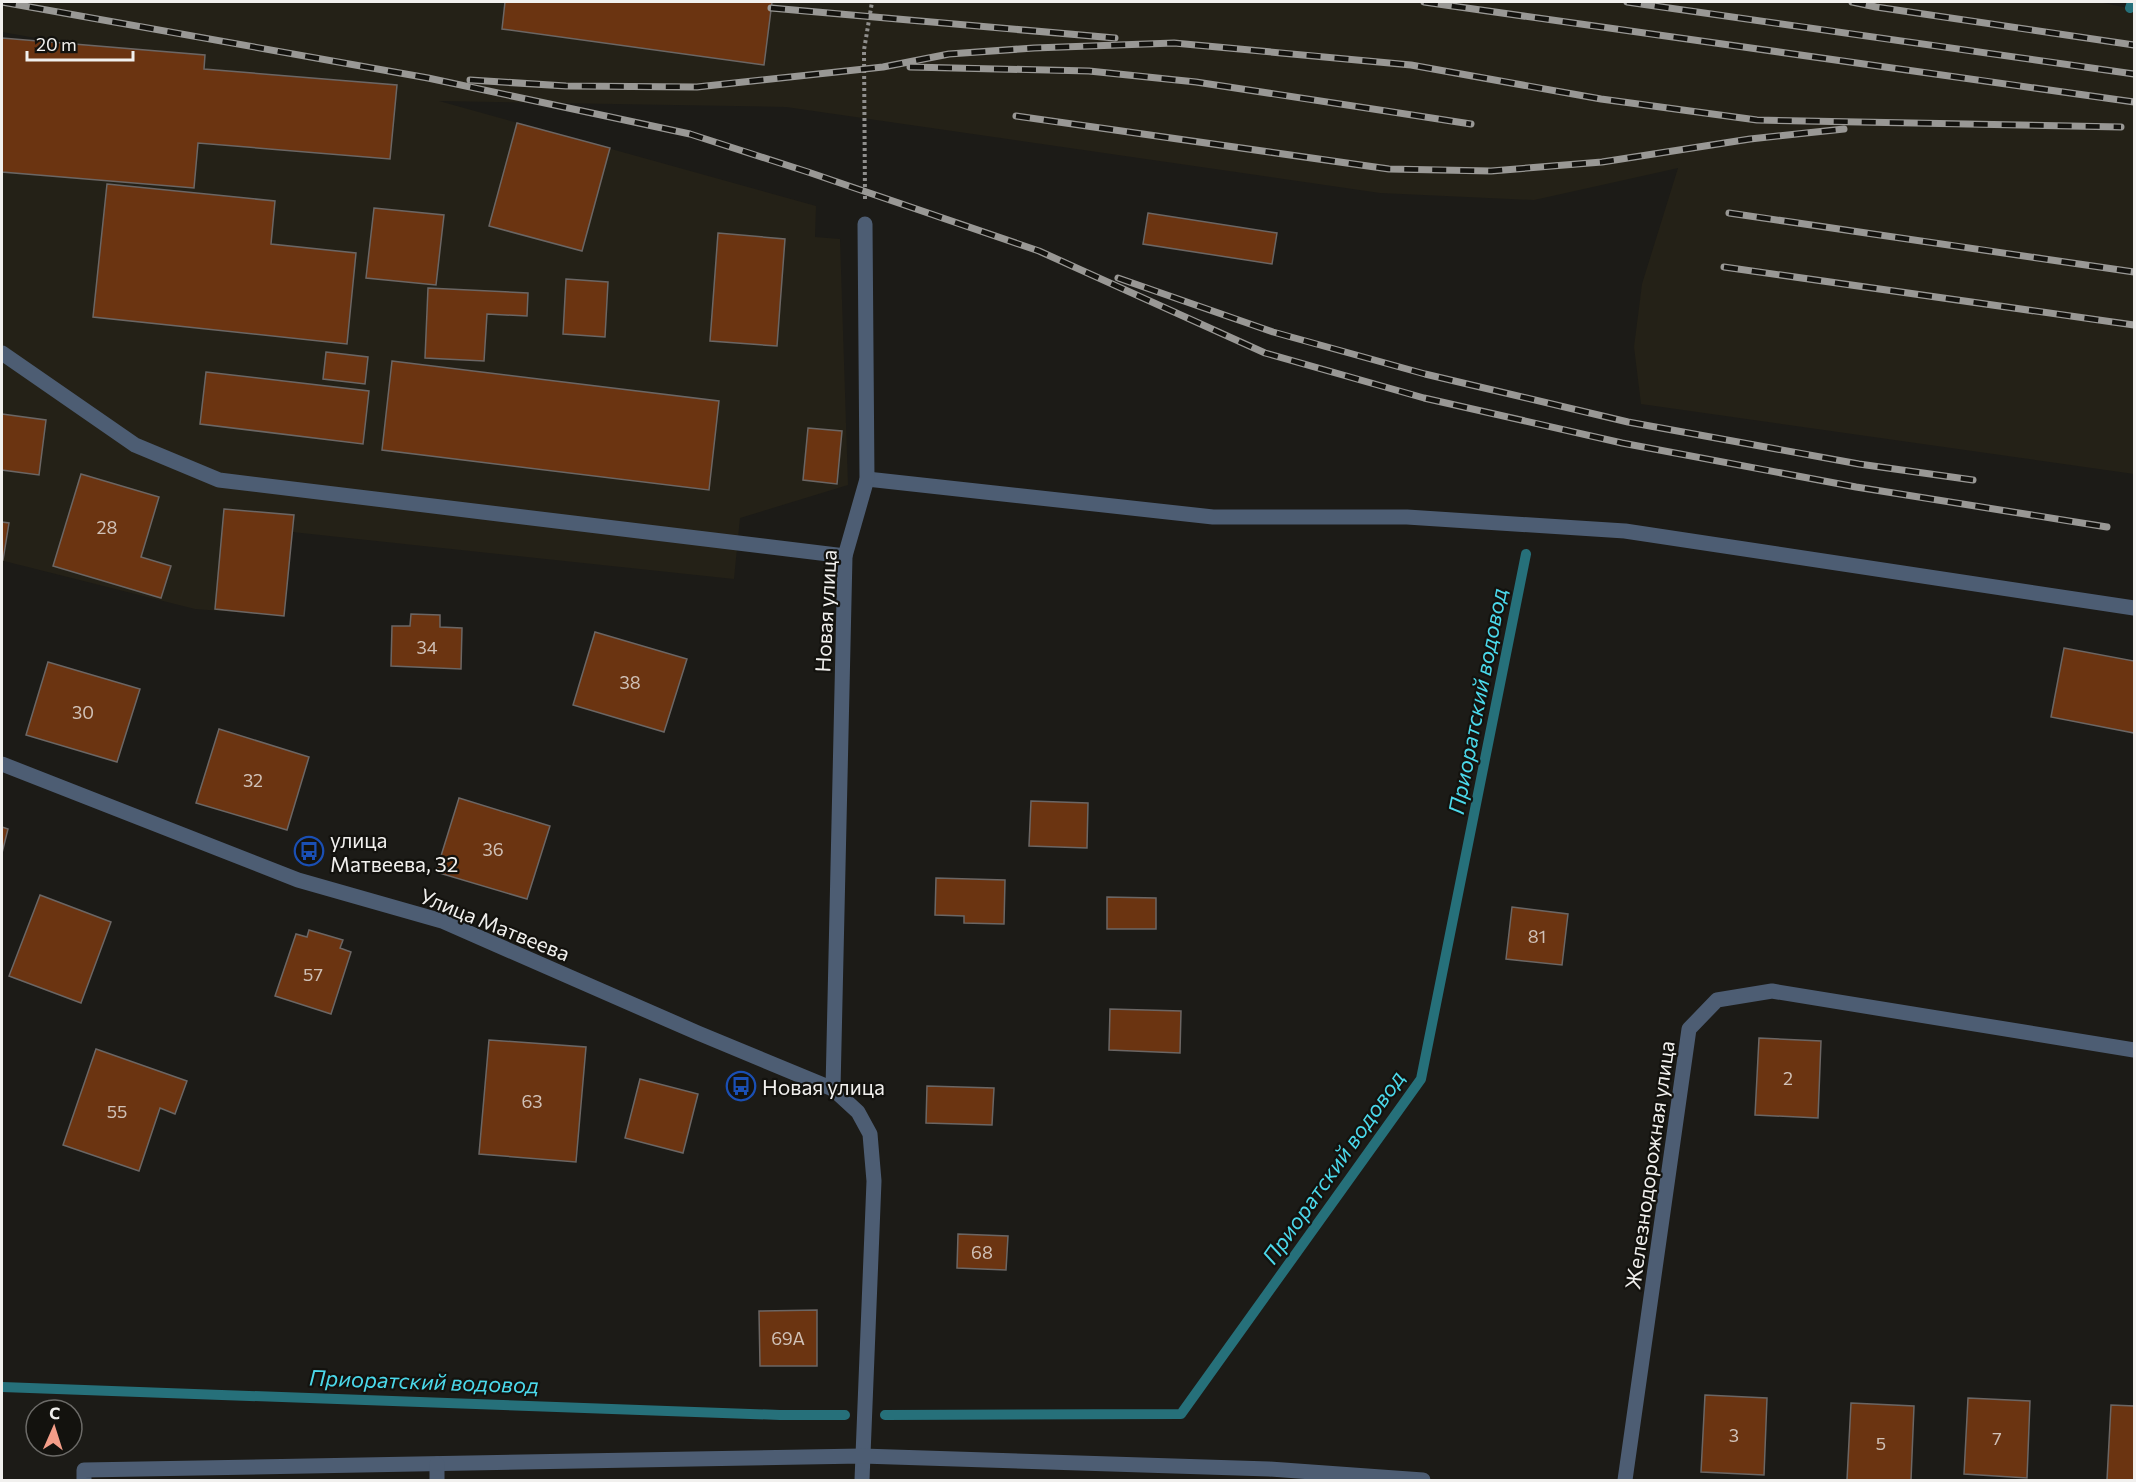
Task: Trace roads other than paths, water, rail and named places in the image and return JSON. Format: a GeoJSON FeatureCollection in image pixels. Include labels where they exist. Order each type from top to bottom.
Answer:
{"type":"FeatureCollection","features":[{"type":"Feature","properties":{"kind":"street","name":"Новая улица"},"geometry":{"type":"LineString","coordinates":[[833,1089],[845,556],[867,479],[865,224]]}},
{"type":"Feature","properties":{"kind":"street"},"geometry":{"type":"LineString","coordinates":[[2,353],[135,445],[219,480],[845,556]]}},
{"type":"Feature","properties":{"kind":"street"},"geometry":{"type":"LineString","coordinates":[[867,479],[1213,517],[1407,517],[1625,531],[2134,608]]}},
{"type":"Feature","properties":{"kind":"street","name":"Улица Матвеева"},"geometry":{"type":"LineString","coordinates":[[2,764],[298,880],[442,921],[833,1089]]}},
{"type":"Feature","properties":{"kind":"street","name":"Железнодорожная улица"},"geometry":{"type":"LineString","coordinates":[[1626,1480],[1689,1029],[1717,1000],[1772,992],[2134,1050]]}},
{"type":"Feature","properties":{"kind":"street"},"geometry":{"type":"LineString","coordinates":[[833,1089],[858,1112],[870,1134],[874,1181],[862,1480]]}},
{"type":"Feature","properties":{"kind":"street"},"geometry":{"type":"LineString","coordinates":[[84,1475],[437,1464],[862,1456],[1269,1469],[1423,1480]]}},
{"type":"Feature","properties":{"kind":"street"},"geometry":{"type":"LineString","coordinates":[[437,1464],[437,1480]]}},
{"type":"Feature","properties":{"kind":"waterway","name":"Приоратский водовод"},"geometry":{"type":"LineString","coordinates":[[2130,8],[2132,2]]}},
{"type":"Feature","properties":{"kind":"waterway","name":"Приоратский водовод"},"geometry":{"type":"LineString","coordinates":[[885,1415],[1181,1414],[1421,1079],[1526,554]]}},
{"type":"Feature","properties":{"kind":"waterway","name":"Приоратский водовод"},"geometry":{"type":"LineString","coordinates":[[2,1387],[780,1415],[845,1415]]}},
{"type":"Feature","properties":{"kind":"railway"},"geometry":{"type":"LineString","coordinates":[[2,2],[428,78],[690,134],[1039,251],[1265,353],[1424,398],[1622,443],[1856,487],[2107,527]]}},
{"type":"Feature","properties":{"kind":"railway"},"geometry":{"type":"LineString","coordinates":[[1424,2],[2134,102]]}},
{"type":"Feature","properties":{"kind":"railway"},"geometry":{"type":"LineString","coordinates":[[1627,2],[2134,74]]}},
{"type":"Feature","properties":{"kind":"railway"},"geometry":{"type":"LineString","coordinates":[[1852,2],[2134,45]]}},
{"type":"Feature","properties":{"kind":"railway"},"geometry":{"type":"LineString","coordinates":[[771,8],[1115,38]]}},
{"type":"Feature","properties":{"kind":"railway"},"geometry":{"type":"LineString","coordinates":[[470,80],[566,86],[697,87],[883,67],[949,54],[1034,48],[1174,43],[1411,65],[1601,99],[1757,120],[2121,127]]}},
{"type":"Feature","properties":{"kind":"railway"},"geometry":{"type":"LineString","coordinates":[[910,67],[1089,71],[1196,82],[1471,124]]}},
{"type":"Feature","properties":{"kind":"railway"},"geometry":{"type":"LineString","coordinates":[[1016,116],[1389,169],[1491,171],[1602,162],[1750,139],[1844,129]]}},
{"type":"Feature","properties":{"kind":"railway"},"geometry":{"type":"LineString","coordinates":[[1729,213],[2134,272]]}},
{"type":"Feature","properties":{"kind":"railway"},"geometry":{"type":"LineString","coordinates":[[1724,267],[2134,325]]}},
{"type":"Feature","properties":{"kind":"railway"},"geometry":{"type":"LineString","coordinates":[[1118,278],[1273,332],[1425,374],[1628,422],[1859,464],[1973,480]]}},
{"type":"Feature","properties":{"kind":"place","name":"улица Матвеева, 32"},"geometry":{"type":"Point","coordinates":[309,851]}},
{"type":"Feature","properties":{"kind":"place","name":"Новая улица"},"geometry":{"type":"Point","coordinates":[741,1086]}}]}
